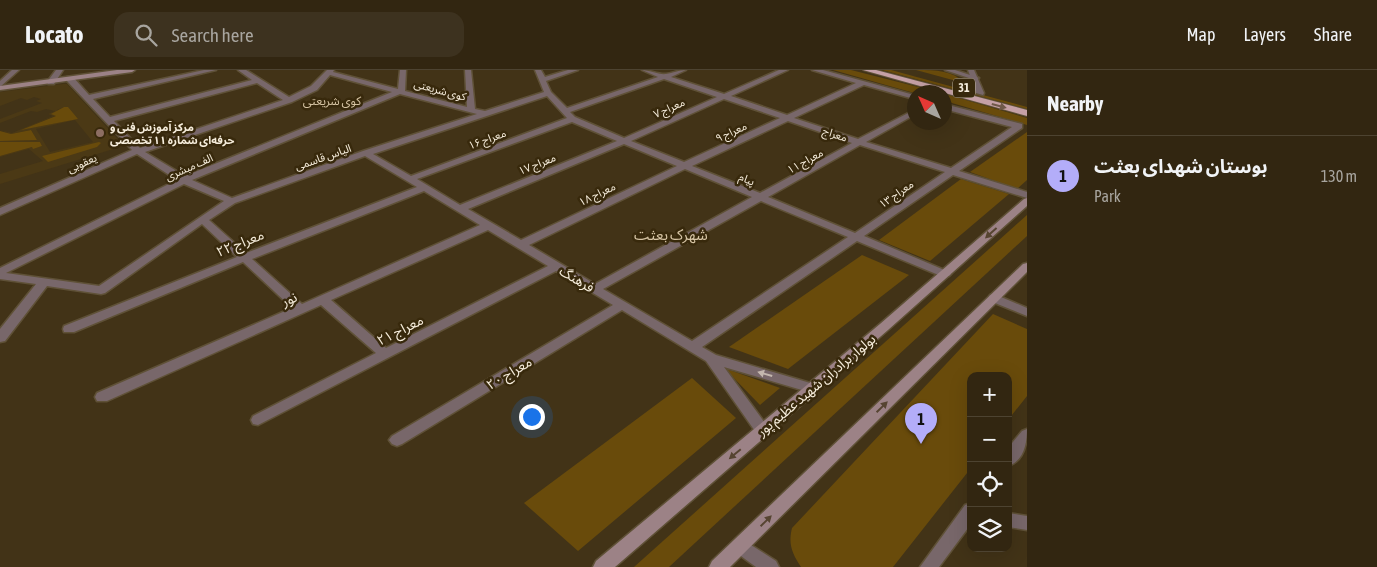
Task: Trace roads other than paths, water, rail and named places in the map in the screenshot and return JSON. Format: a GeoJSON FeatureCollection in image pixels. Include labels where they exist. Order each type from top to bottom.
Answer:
{"type":"FeatureCollection","features":[{"type":"Feature","properties":{"kind":"highway","name":"31"},"geometry":{"type":"LineString","coordinates":[[868,70],[1027,113]]}},
{"type":"Feature","properties":{"kind":"highway","name":"31"},"geometry":{"type":"LineString","coordinates":[[901,70],[1027,105]]}},
{"type":"Feature","properties":{"kind":"main road"},"geometry":{"type":"LineString","coordinates":[[0,87],[51,82],[128,70]]}},
{"type":"Feature","properties":{"kind":"main road","name":"بولوار برادران شهید عظیم‌ پور"},"geometry":{"type":"LineString","coordinates":[[602,567],[945,274],[1027,201]]}},
{"type":"Feature","properties":{"kind":"main road"},"geometry":{"type":"LineString","coordinates":[[718,567],[1027,266]]}},
{"type":"Feature","properties":{"kind":"street"},"geometry":{"type":"LineString","coordinates":[[0,87],[16,70]]}},
{"type":"Feature","properties":{"kind":"street"},"geometry":{"type":"LineString","coordinates":[[51,82],[60,70]]}},
{"type":"Feature","properties":{"kind":"street"},"geometry":{"type":"LineString","coordinates":[[87,98],[213,70]]}},
{"type":"Feature","properties":{"kind":"street"},"geometry":{"type":"LineString","coordinates":[[241,70],[289,100]]}},
{"type":"Feature","properties":{"kind":"street"},"geometry":{"type":"LineString","coordinates":[[401,91],[403,70]]}},
{"type":"Feature","properties":{"kind":"street"},"geometry":{"type":"LineString","coordinates":[[468,70],[471,110]]}},
{"type":"Feature","properties":{"kind":"street"},"geometry":{"type":"LineString","coordinates":[[538,70],[548,93]]}},
{"type":"Feature","properties":{"kind":"street"},"geometry":{"type":"LineString","coordinates":[[542,80],[575,70]]}},
{"type":"Feature","properties":{"kind":"street","name":"معراج"},"geometry":{"type":"LineString","coordinates":[[645,70],[861,143],[1027,195]]}},
{"type":"Feature","properties":{"kind":"street"},"geometry":{"type":"LineString","coordinates":[[564,112],[683,70]]}},
{"type":"Feature","properties":{"kind":"street","name":"معراج ۷"},"geometry":{"type":"LineString","coordinates":[[623,141],[785,70]]}},
{"type":"Feature","properties":{"kind":"street"},"geometry":{"type":"LineString","coordinates":[[815,70],[907,96]]}},
{"type":"Feature","properties":{"kind":"street"},"geometry":{"type":"LineString","coordinates":[[948,70],[975,78]]}},
{"type":"Feature","properties":{"kind":"street"},"geometry":{"type":"LineString","coordinates":[[971,70],[980,93]]}},
{"type":"Feature","properties":{"kind":"street","name":"کوی شریعتی"},"geometry":{"type":"LineString","coordinates":[[330,71],[486,114]]}},
{"type":"Feature","properties":{"kind":"street","name":"یعقوبی"},"geometry":{"type":"LineString","coordinates":[[0,212],[138,151],[289,100],[314,88],[330,71]]}},
{"type":"Feature","properties":{"kind":"street"},"geometry":{"type":"LineString","coordinates":[[70,79],[138,151],[184,180],[232,201]]}},
{"type":"Feature","properties":{"kind":"street"},"geometry":{"type":"LineString","coordinates":[[107,120],[258,81]]}},
{"type":"Feature","properties":{"kind":"street","name":"معراج ۹"},"geometry":{"type":"LineString","coordinates":[[684,166],[863,83]]}},
{"type":"Feature","properties":{"kind":"street","name":"الف مبشری"},"geometry":{"type":"LineString","coordinates":[[0,272],[184,180],[401,91]]}},
{"type":"Feature","properties":{"kind":"street","name":"پیام"},"geometry":{"type":"LineString","coordinates":[[548,93],[572,119],[945,274]]}},
{"type":"Feature","properties":{"kind":"street","name":"الیاس قاسمی"},"geometry":{"type":"LineString","coordinates":[[44,282],[101,290],[202,219],[232,201],[548,93]]}},
{"type":"Feature","properties":{"kind":"street","name":"معراج ۱۳"},"geometry":{"type":"LineString","coordinates":[[856,238],[950,171],[1019,126],[952,108]]}},
{"type":"Feature","properties":{"kind":"street","name":"معراج ۱۱"},"geometry":{"type":"LineString","coordinates":[[594,289],[907,116]]}},
{"type":"Feature","properties":{"kind":"street","name":"معراج ۱۶"},"geometry":{"type":"LineString","coordinates":[[410,180],[572,119]]}},
{"type":"Feature","properties":{"kind":"street","name":"معراج ۱۷"},"geometry":{"type":"LineString","coordinates":[[459,209],[623,141]]}},
{"type":"Feature","properties":{"kind":"street","name":"فرهنگ"},"geometry":{"type":"LineString","coordinates":[[366,154],[711,358],[762,430]]}},
{"type":"Feature","properties":{"kind":"street","name":"معراج ۱۸"},"geometry":{"type":"LineString","coordinates":[[520,245],[684,166]]}},
{"type":"Feature","properties":{"kind":"street","name":"معراج ۲۲"},"geometry":{"type":"LineString","coordinates":[[69,329],[424,188]]}},
{"type":"Feature","properties":{"kind":"street"},"geometry":{"type":"LineString","coordinates":[[202,219],[301,310]]}},
{"type":"Feature","properties":{"kind":"street","name":"نور"},"geometry":{"type":"LineString","coordinates":[[102,397],[488,226]]}},
{"type":"Feature","properties":{"kind":"street"},"geometry":{"type":"LineString","coordinates":[[692,347],[856,238]]}},
{"type":"Feature","properties":{"kind":"street","name":"معراج ۲۱"},"geometry":{"type":"LineString","coordinates":[[258,420],[556,266]]}},
{"type":"Feature","properties":{"kind":"street"},"geometry":{"type":"LineString","coordinates":[[0,276],[44,282]]}},
{"type":"Feature","properties":{"kind":"street"},"geometry":{"type":"LineString","coordinates":[[0,338],[44,282]]}},
{"type":"Feature","properties":{"kind":"street"},"geometry":{"type":"LineString","coordinates":[[994,298],[1027,312]]}},
{"type":"Feature","properties":{"kind":"street"},"geometry":{"type":"LineString","coordinates":[[323,300],[385,354]]}},
{"type":"Feature","properties":{"kind":"street","name":"معراج ۲۰"},"geometry":{"type":"LineString","coordinates":[[397,440],[622,306]]}},
{"type":"Feature","properties":{"kind":"street"},"geometry":{"type":"LineString","coordinates":[[711,358],[812,388]]}},
{"type":"Feature","properties":{"kind":"street"},"geometry":{"type":"LineString","coordinates":[[1012,455],[1027,435]]}},
{"type":"Feature","properties":{"kind":"street"},"geometry":{"type":"LineString","coordinates":[[929,567],[967,517]]}},
{"type":"Feature","properties":{"kind":"street"},"geometry":{"type":"LineString","coordinates":[[1012,520],[1027,522]]}},
{"type":"Feature","properties":{"kind":"street"},"geometry":{"type":"LineString","coordinates":[[740,546],[770,567]]}},
{"type":"Feature","properties":{"kind":"place","name":"مرکز آموزش فنی و حرفه‌ای شماره ۱۱ تخصصی"},"geometry":{"type":"Point","coordinates":[100,133]}},
{"type":"Feature","properties":{"kind":"place","name":"بوستان شهدای بعثت"},"geometry":{"type":"Point","coordinates":[921,444]}},
{"type":"Feature","properties":{"kind":"district","name":"کوی شریعتی"},"geometry":{"type":"Point","coordinates":[332,101]}},
{"type":"Feature","properties":{"kind":"district","name":"شهرک بعثت"},"geometry":{"type":"Point","coordinates":[671,235]}}]}
